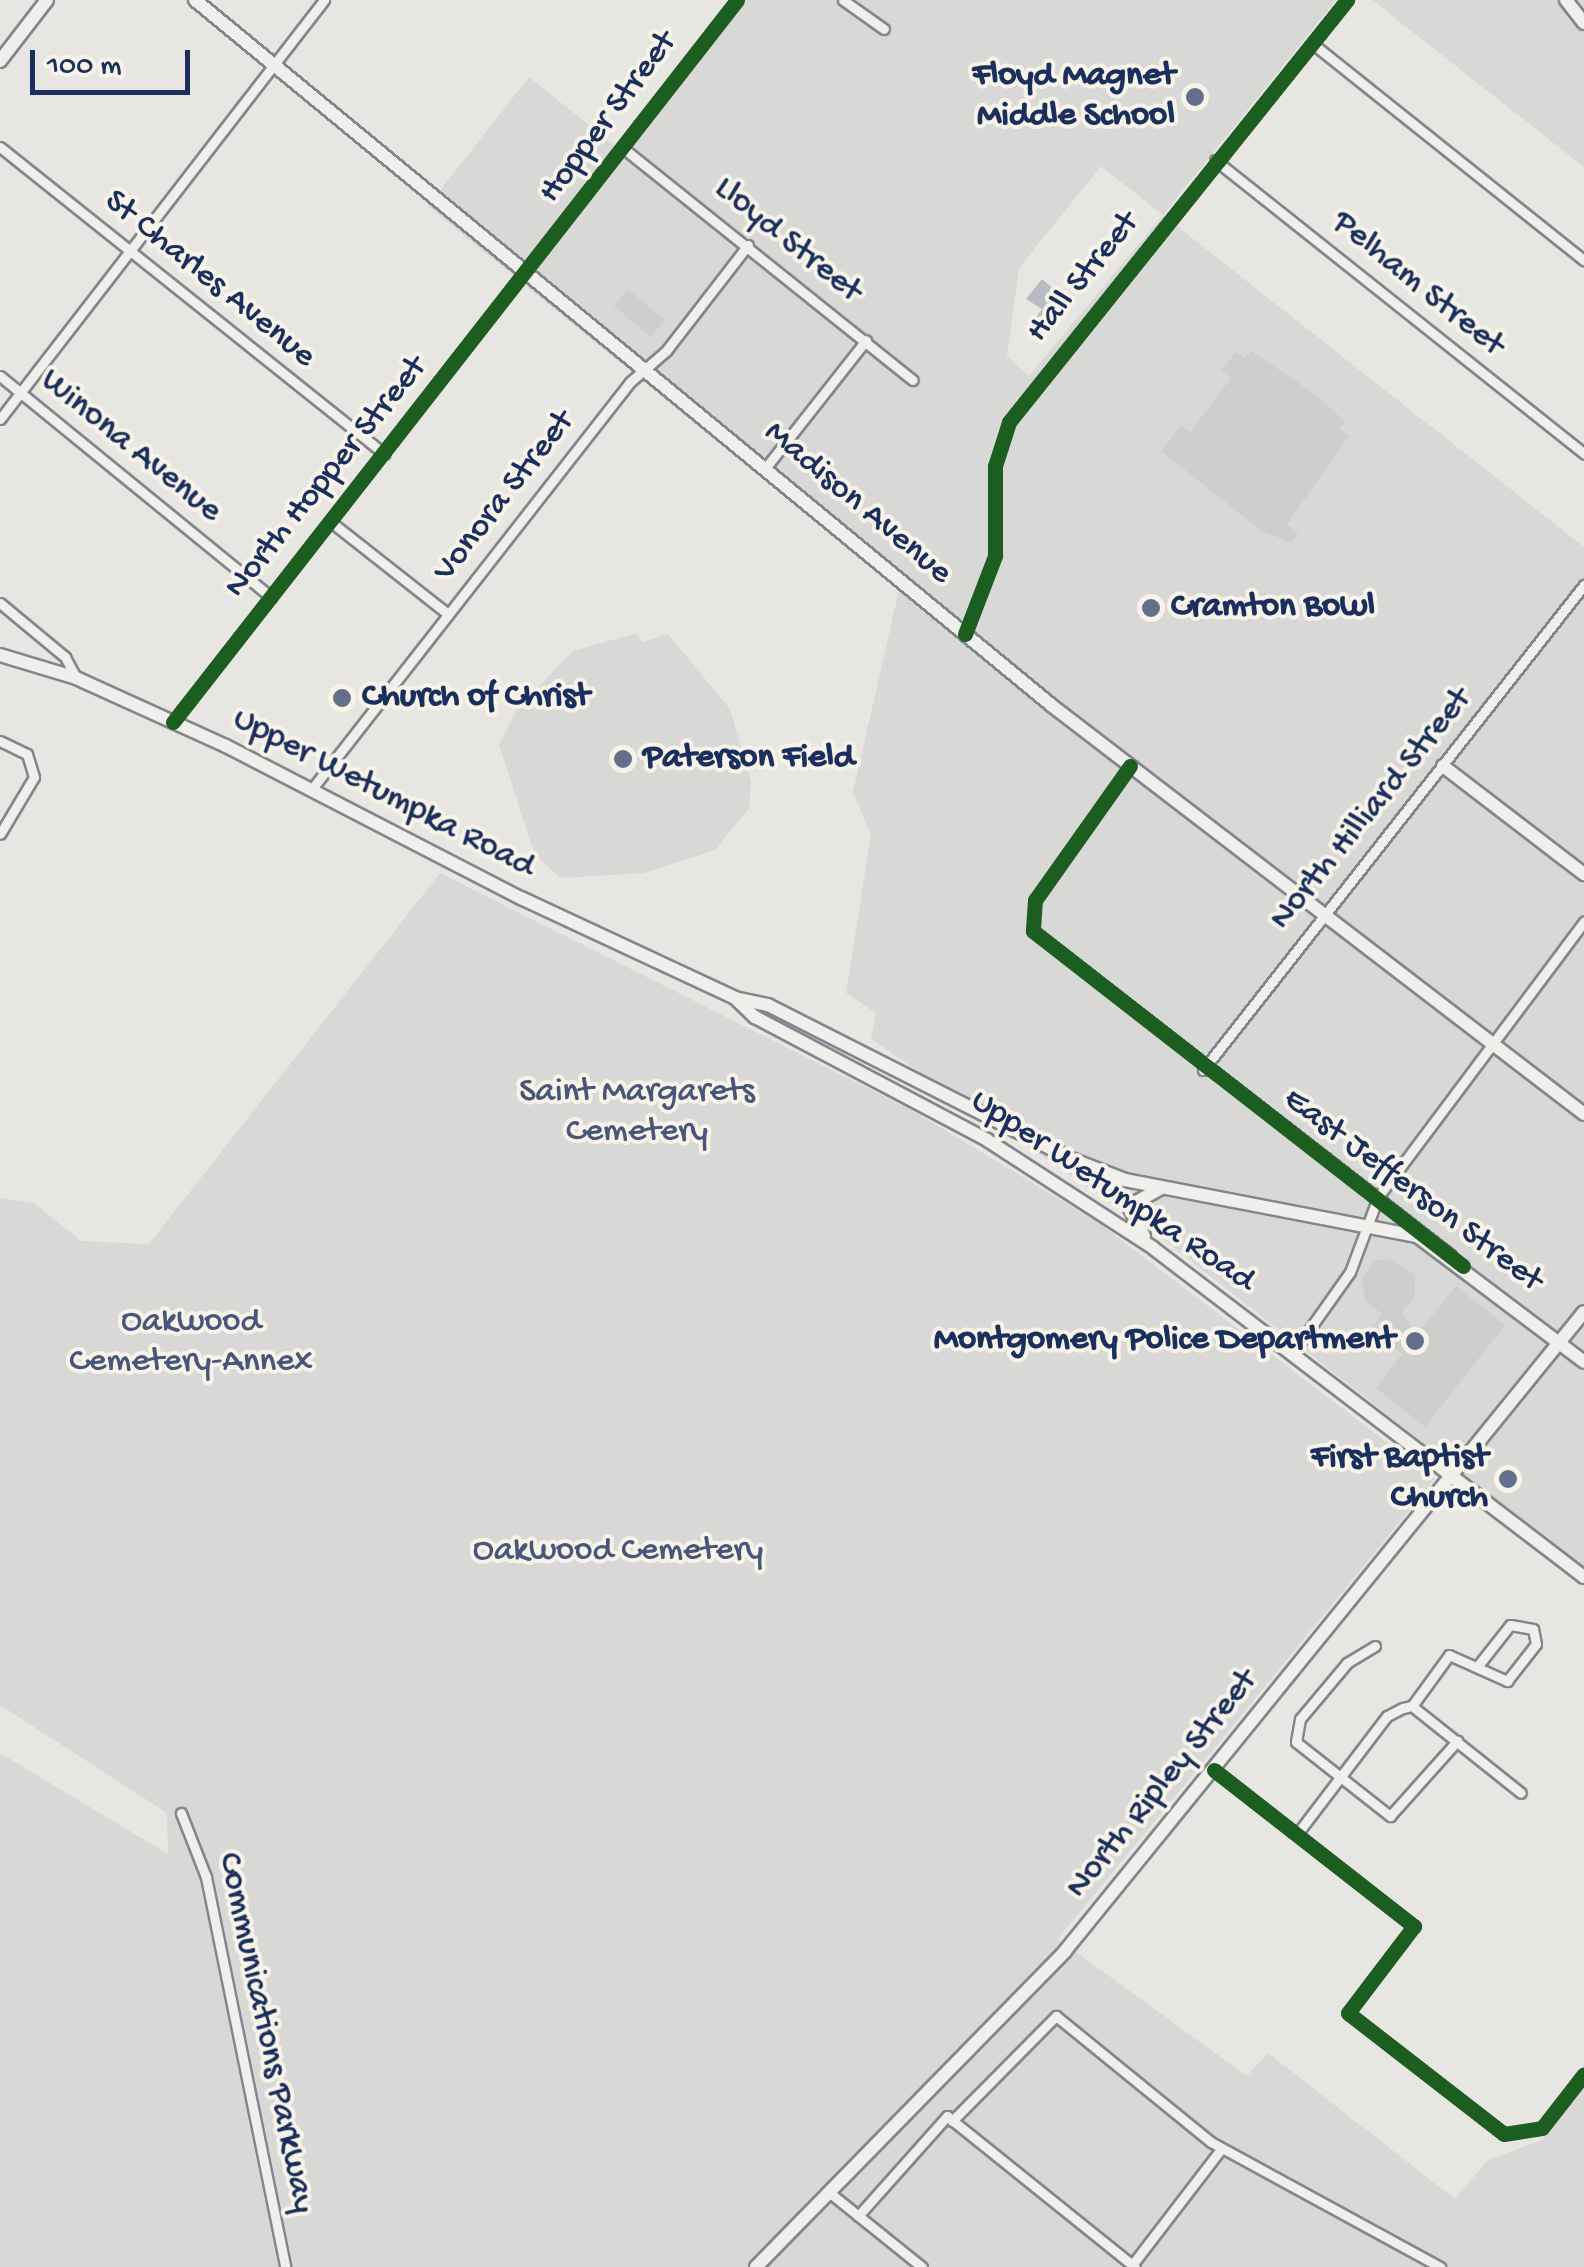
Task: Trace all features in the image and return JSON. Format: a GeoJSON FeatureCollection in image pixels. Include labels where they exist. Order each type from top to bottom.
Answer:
{"type":"FeatureCollection","features":[{"type":"Feature","properties":{"kind":"main road"},"geometry":{"type":"LineString","coordinates":[[0,62],[47,0]]}},
{"type":"Feature","properties":{"kind":"main road","name":"Madison Avenue"},"geometry":{"type":"LineString","coordinates":[[195,0],[767,466],[964,634],[1322,918],[1584,1114]]}},
{"type":"Feature","properties":{"kind":"main road"},"geometry":{"type":"LineString","coordinates":[[1566,0],[1584,23]]}},
{"type":"Feature","properties":{"kind":"main road","name":"Upper Wetumpka Road"},"geometry":{"type":"LineString","coordinates":[[0,654],[76,678],[173,722],[735,998],[812,1026],[1069,1158],[1162,1188],[1363,1220],[1416,1236],[1463,1266]]}},
{"type":"Feature","properties":{"kind":"main road"},"geometry":{"type":"LineString","coordinates":[[1443,766],[1584,874]]}},
{"type":"Feature","properties":{"kind":"main road","name":"Upper Wetumpka Road"},"geometry":{"type":"LineString","coordinates":[[735,998],[806,1044],[942,1115],[1153,1248],[1294,1351],[1584,1577]]}},
{"type":"Feature","properties":{"kind":"main road"},"geometry":{"type":"LineString","coordinates":[[942,1115],[950,1098]]}},
{"type":"Feature","properties":{"kind":"main road"},"geometry":{"type":"LineString","coordinates":[[1153,1248],[1128,1213],[1162,1188]]}},
{"type":"Feature","properties":{"kind":"main road","name":"East Jefferson Street"},"geometry":{"type":"LineString","coordinates":[[1463,1266],[1584,1362]]}},
{"type":"Feature","properties":{"kind":"main road","name":"North Ripley Street"},"geometry":{"type":"LineString","coordinates":[[756,2267],[1065,1951],[1584,1312]]}},
{"type":"Feature","properties":{"kind":"street"},"geometry":{"type":"LineString","coordinates":[[0,419],[324,0]]}},
{"type":"Feature","properties":{"kind":"street","name":"Hopper Street"},"geometry":{"type":"LineString","coordinates":[[530,272],[737,0]]}},
{"type":"Feature","properties":{"kind":"street"},"geometry":{"type":"LineString","coordinates":[[843,0],[884,29]]}},
{"type":"Feature","properties":{"kind":"street","name":"Hall Street"},"geometry":{"type":"LineString","coordinates":[[964,634],[996,556],[995,466],[1009,422],[1215,160],[1347,0]]}},
{"type":"Feature","properties":{"kind":"street"},"geometry":{"type":"LineString","coordinates":[[1312,44],[1584,260]]}},
{"type":"Feature","properties":{"kind":"street","name":"St Charles Avenue"},"geometry":{"type":"LineString","coordinates":[[0,147],[385,454]]}},
{"type":"Feature","properties":{"kind":"street","name":"Lloyd Street"},"geometry":{"type":"LineString","coordinates":[[623,148],[913,380]]}},
{"type":"Feature","properties":{"kind":"street","name":"Pelham Street"},"geometry":{"type":"LineString","coordinates":[[1215,160],[1584,454]]}},
{"type":"Feature","properties":{"kind":"street","name":"Vonora Street"},"geometry":{"type":"LineString","coordinates":[[310,790],[748,245]]}},
{"type":"Feature","properties":{"kind":"street","name":"North Hopper Street"},"geometry":{"type":"LineString","coordinates":[[173,722],[530,272]]}},
{"type":"Feature","properties":{"kind":"street"},"geometry":{"type":"LineString","coordinates":[[767,466],[866,340]]}},
{"type":"Feature","properties":{"kind":"street","name":"Winona Avenue"},"geometry":{"type":"LineString","coordinates":[[0,376],[271,597]]}},
{"type":"Feature","properties":{"kind":"street"},"geometry":{"type":"LineString","coordinates":[[331,522],[448,614]]}},
{"type":"Feature","properties":{"kind":"street","name":"North Hilliard Street"},"geometry":{"type":"LineString","coordinates":[[1203,1070],[1584,585]]}},
{"type":"Feature","properties":{"kind":"street"},"geometry":{"type":"LineString","coordinates":[[0,603],[65,656],[76,678]]}},
{"type":"Feature","properties":{"kind":"street"},"geometry":{"type":"LineString","coordinates":[[0,741],[32,762],[30,793],[0,834]]}},
{"type":"Feature","properties":{"kind":"street","name":"East Jefferson Street"},"geometry":{"type":"LineString","coordinates":[[1130,766],[1035,900],[1030,925],[1203,1070],[1378,1197],[1463,1266]]}},
{"type":"Feature","properties":{"kind":"street"},"geometry":{"type":"LineString","coordinates":[[1294,1351],[1350,1272],[1363,1220],[1378,1197],[1584,922]]}},
{"type":"Feature","properties":{"kind":"street"},"geometry":{"type":"LineString","coordinates":[[1297,1834],[1386,1716],[1412,1706],[1443,1658],[1477,1667],[1507,1681],[1536,1644],[1533,1629],[1510,1625],[1477,1667]]}},
{"type":"Feature","properties":{"kind":"street"},"geometry":{"type":"LineString","coordinates":[[1375,1646],[1347,1663],[1295,1726],[1296,1742],[1339,1778],[1396,1815],[1456,1741]]}},
{"type":"Feature","properties":{"kind":"street"},"geometry":{"type":"LineString","coordinates":[[1412,1706],[1521,1793]]}},
{"type":"Feature","properties":{"kind":"street"},"geometry":{"type":"LineString","coordinates":[[1214,1770],[1414,1926],[1348,2013],[1504,2134],[1542,2128],[1584,2074]]}},
{"type":"Feature","properties":{"kind":"street","name":"Communications Parkway"},"geometry":{"type":"LineString","coordinates":[[181,1813],[206,1877],[285,2267]]}},
{"type":"Feature","properties":{"kind":"street"},"geometry":{"type":"LineString","coordinates":[[858,2216],[1048,2020],[1062,2018],[1221,2149],[1440,2267]]}},
{"type":"Feature","properties":{"kind":"street"},"geometry":{"type":"LineString","coordinates":[[949,2118],[1133,2266],[1221,2149]]}},
{"type":"Feature","properties":{"kind":"street"},"geometry":{"type":"LineString","coordinates":[[830,2193],[922,2267]]}},
{"type":"Feature","properties":{"kind":"shaded area"},"geometry":{"type":"Polygon","coordinates":[[[745,0],[1336,0],[1163,215],[1584,547],[1584,1569],[1163,1239],[871,1039],[876,1013],[846,993],[871,835],[853,792],[899,590],[428,206],[529,77],[625,154],[745,0]],[[1101,166],[1019,268],[1007,356],[1029,376],[1163,215],[1101,166]]]}},
{"type":"Feature","properties":{"kind":"shaded area"},"geometry":{"type":"Polygon","coordinates":[[[1372,0],[1584,0],[1584,167],[1372,0]]]}},
{"type":"Feature","properties":{"kind":"shaded area"},"geometry":{"type":"Polygon","coordinates":[[[1042,279],[1071,304],[1045,335],[1031,324],[1042,309],[1026,299],[1042,279]]]}},
{"type":"Feature","properties":{"kind":"shaded area","name":"Paterson Field"},"geometry":{"type":"Polygon","coordinates":[[[637,633],[643,642],[668,634],[730,709],[751,782],[749,808],[715,850],[644,873],[561,878],[535,855],[499,745],[517,709],[573,651],[637,633]]]}},
{"type":"Feature","properties":{"kind":"shaded area"},"geometry":{"type":"Polygon","coordinates":[[[440,873],[913,1111],[1099,1223],[1435,1479],[1058,1939],[1247,2076],[1268,2053],[1455,2199],[1488,2160],[1542,2140],[1584,2087],[1584,2267],[0,2267],[0,1753],[168,1854],[167,1813],[0,1705],[0,1198],[34,1203],[81,1241],[149,1244],[440,873]]]}},
{"type":"Feature","properties":{"kind":"building"},"geometry":{"type":"Polygon","coordinates":[[[627,289],[665,320],[651,337],[614,306],[627,289]]]}},
{"type":"Feature","properties":{"kind":"building"},"geometry":{"type":"Polygon","coordinates":[[[1251,351],[1312,392],[1346,422],[1339,429],[1349,436],[1287,524],[1298,533],[1291,542],[1263,532],[1161,451],[1181,426],[1190,432],[1231,378],[1221,371],[1236,352],[1245,358],[1251,351]]]}},
{"type":"Feature","properties":{"kind":"building","name":"Montgomery Police Department"},"geometry":{"type":"Polygon","coordinates":[[[1389,1259],[1415,1275],[1415,1296],[1402,1312],[1417,1334],[1456,1286],[1505,1325],[1425,1427],[1376,1388],[1402,1354],[1370,1329],[1382,1314],[1366,1302],[1361,1280],[1375,1261],[1389,1259]]]}},
{"type":"Feature","properties":{"kind":"cycle path"},"geometry":{"type":"LineString","coordinates":[[173,722],[737,0]]}},
{"type":"Feature","properties":{"kind":"cycle path"},"geometry":{"type":"LineString","coordinates":[[965,634],[995,556],[995,466],[1009,422],[1347,0]]}},
{"type":"Feature","properties":{"kind":"cycle path"},"geometry":{"type":"LineString","coordinates":[[1130,766],[1035,900],[1033,931],[1463,1266]]}},
{"type":"Feature","properties":{"kind":"cycle path"},"geometry":{"type":"LineString","coordinates":[[1214,1770],[1414,1926],[1348,2013],[1504,2134],[1542,2128],[1584,2074]]}},
{"type":"Feature","properties":{"kind":"place","name":"Floyd Magnet Middle School"},"geometry":{"type":"Point","coordinates":[1195,97]}},
{"type":"Feature","properties":{"kind":"place","name":"Cramton Bowl"},"geometry":{"type":"Point","coordinates":[1151,608]}},
{"type":"Feature","properties":{"kind":"place","name":"Church of Christ"},"geometry":{"type":"Point","coordinates":[342,698]}},
{"type":"Feature","properties":{"kind":"place","name":"Paterson Field"},"geometry":{"type":"Point","coordinates":[623,759]}},
{"type":"Feature","properties":{"kind":"place","name":"Montgomery Police Department"},"geometry":{"type":"Point","coordinates":[1415,1341]}},
{"type":"Feature","properties":{"kind":"place","name":"First Baptist Church"},"geometry":{"type":"Point","coordinates":[1508,1479]}},
{"type":"Feature","properties":{"kind":"park label","name":"Saint Margarets Cemetery"},"geometry":{"type":"Point","coordinates":[637,1113]}},
{"type":"Feature","properties":{"kind":"park label","name":"Oakwood Cemetery-Annex"},"geometry":{"type":"Point","coordinates":[191,1343]}},
{"type":"Feature","properties":{"kind":"park label","name":"Oakwood Cemetery"},"geometry":{"type":"Point","coordinates":[618,1552]}}]}
